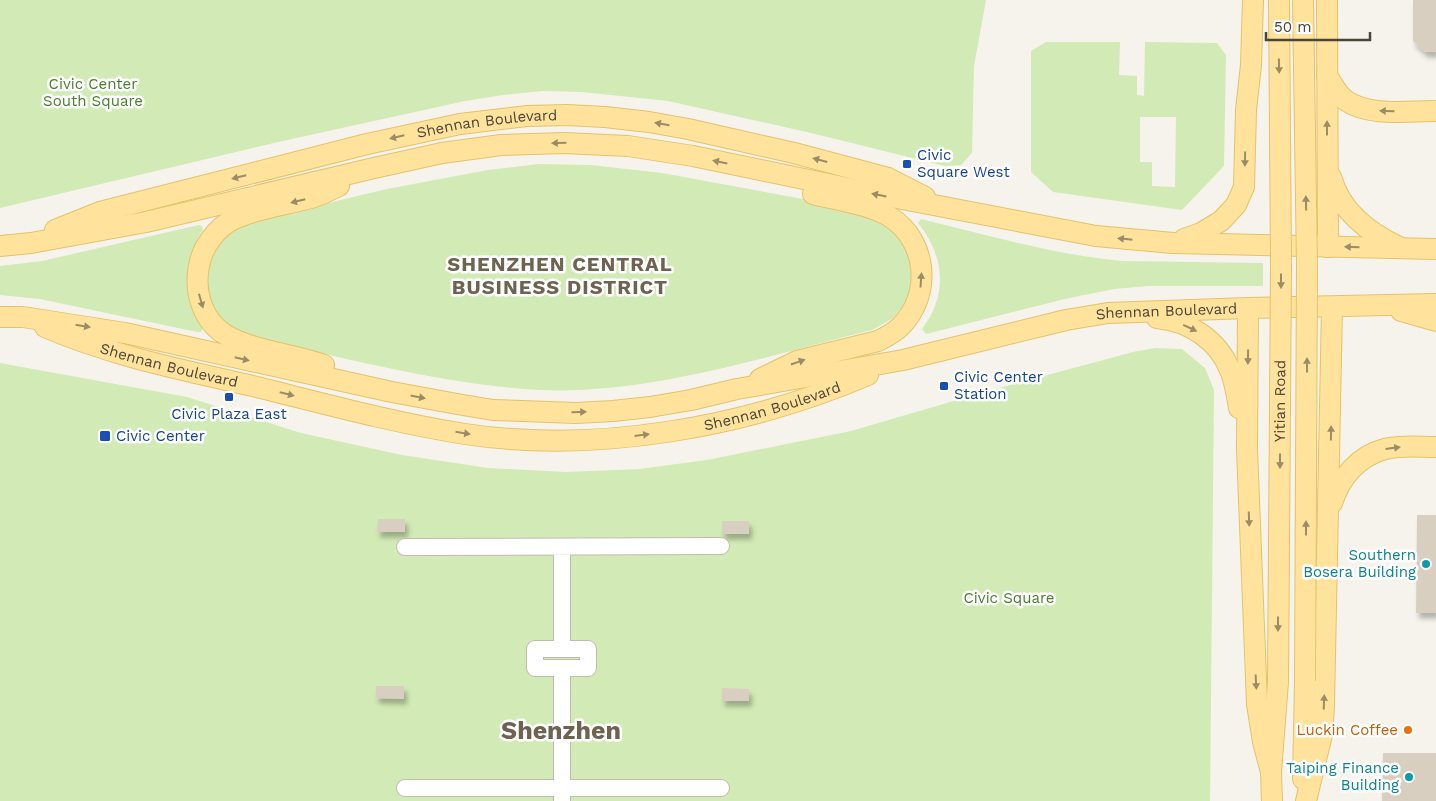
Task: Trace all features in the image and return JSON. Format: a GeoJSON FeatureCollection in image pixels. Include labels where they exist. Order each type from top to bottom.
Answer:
{"type":"FeatureCollection","features":[{"type":"Feature","properties":{"kind":"main road"},"geometry":{"type":"LineString","coordinates":[[1173,243],[1201,233],[1221,221],[1236,205],[1244,187],[1246,110],[1251,65],[1253,0]]}},
{"type":"Feature","properties":{"kind":"main road","name":"Yitian Road"},"geometry":{"type":"LineString","coordinates":[[1272,801],[1271,772],[1278,682],[1281,276],[1279,0]]}},
{"type":"Feature","properties":{"kind":"main road","name":"Yitian Road"},"geometry":{"type":"LineString","coordinates":[[1303,0],[1307,267],[1304,801]]}},
{"type":"Feature","properties":{"kind":"main road"},"geometry":{"type":"LineString","coordinates":[[1326,0],[1328,247]]}},
{"type":"Feature","properties":{"kind":"main road"},"geometry":{"type":"LineString","coordinates":[[1327,75],[1343,99],[1353,105],[1384,111],[1436,111]]}},
{"type":"Feature","properties":{"kind":"main road","name":"Shennan Boulevard"},"geometry":{"type":"LineString","coordinates":[[31,243],[58,228],[100,212],[368,144],[460,124],[527,116],[567,115],[605,117],[649,122],[733,138],[888,178],[947,208]]}},
{"type":"Feature","properties":{"kind":"main road","name":"Shennan Boulevard"},"geometry":{"type":"LineString","coordinates":[[1,246],[31,243],[146,222],[374,168],[471,148],[564,143],[628,146],[660,150],[1096,236],[1173,243],[1436,249]]}},
{"type":"Feature","properties":{"kind":"main road"},"geometry":{"type":"LineString","coordinates":[[1327,166],[1335,190],[1347,210],[1362,225],[1380,238],[1403,248]]}},
{"type":"Feature","properties":{"kind":"main road"},"geometry":{"type":"LineString","coordinates":[[374,168],[343,185],[312,197],[233,219],[222,227],[209,241],[202,256],[198,274],[198,290],[200,300],[208,317],[225,335],[254,346],[320,363],[392,392]]}},
{"type":"Feature","properties":{"kind":"main road"},"geometry":{"type":"LineString","coordinates":[[738,390],[797,361],[878,341],[890,335],[901,326],[912,312],[921,287],[921,267],[914,245],[904,230],[890,217],[877,211],[805,192],[770,173]]}},
{"type":"Feature","properties":{"kind":"main road","name":"Shennan Boulevard"},"geometry":{"type":"LineString","coordinates":[[0,317],[23,317],[125,332],[392,392],[493,410],[576,413],[650,407],[903,360],[1066,320],[1108,313],[1436,304]]}},
{"type":"Feature","properties":{"kind":"main road"},"geometry":{"type":"LineString","coordinates":[[1385,306],[1436,322]]}},
{"type":"Feature","properties":{"kind":"main road"},"geometry":{"type":"LineString","coordinates":[[1304,801],[1322,735],[1329,517],[1332,307]]}},
{"type":"Feature","properties":{"kind":"main road"},"geometry":{"type":"LineString","coordinates":[[1248,308],[1247,449],[1257,704],[1263,742],[1271,772]]}},
{"type":"Feature","properties":{"kind":"main road"},"geometry":{"type":"LineString","coordinates":[[1108,313],[1163,319],[1189,327],[1209,340],[1218,349],[1231,371],[1247,449]]}},
{"type":"Feature","properties":{"kind":"main road","name":"Shennan Boulevard"},"geometry":{"type":"LineString","coordinates":[[23,317],[70,338],[123,355],[408,423],[466,434],[527,439],[588,440],[644,435],[754,414],[847,384],[903,360]]}},
{"type":"Feature","properties":{"kind":"main road"},"geometry":{"type":"LineString","coordinates":[[1329,517],[1338,488],[1348,473],[1360,461],[1386,449],[1436,447]]}},
{"type":"Feature","properties":{"kind":"street"},"geometry":{"type":"LineString","coordinates":[[405,547],[721,546]]}},
{"type":"Feature","properties":{"kind":"street"},"geometry":{"type":"LineString","coordinates":[[562,547],[562,649]]}},
{"type":"Feature","properties":{"kind":"street"},"geometry":{"type":"LineString","coordinates":[[535,649],[588,649],[588,668],[562,668],[535,668],[535,649]]}},
{"type":"Feature","properties":{"kind":"street"},"geometry":{"type":"LineString","coordinates":[[562,668],[562,794]]}},
{"type":"Feature","properties":{"kind":"street"},"geometry":{"type":"LineString","coordinates":[[405,788],[562,794],[721,788]]}},
{"type":"Feature","properties":{"kind":"green space","name":"Civic Center South Square"},"geometry":{"type":"Polygon","coordinates":[[[0,0],[986,0],[974,66],[972,153],[961,165],[945,166],[807,132],[668,101],[582,92],[542,91],[465,101],[278,142],[0,208],[0,0]]]}},
{"type":"Feature","properties":{"kind":"green space"},"geometry":{"type":"Polygon","coordinates":[[[1046,42],[1120,42],[1119,75],[1137,76],[1137,95],[1144,96],[1145,42],[1217,43],[1226,55],[1224,166],[1182,210],[1053,192],[1031,172],[1031,51],[1046,42]],[[1140,117],[1140,162],[1152,162],[1152,186],[1175,187],[1176,117],[1140,117]]]}},
{"type":"Feature","properties":{"kind":"green space"},"geometry":{"type":"Polygon","coordinates":[[[539,164],[591,165],[662,173],[803,199],[874,217],[899,234],[912,265],[913,283],[907,303],[892,319],[872,330],[708,372],[623,386],[581,390],[540,390],[472,383],[372,365],[255,338],[224,324],[212,311],[207,295],[208,261],[221,239],[244,223],[387,189],[488,170],[539,164]]]}},
{"type":"Feature","properties":{"kind":"green space"},"geometry":{"type":"Polygon","coordinates":[[[921,219],[1022,244],[1098,258],[1123,261],[1263,263],[1263,286],[1148,286],[1114,289],[1065,299],[926,334],[922,329],[936,303],[940,276],[934,249],[918,223],[921,219]]]}},
{"type":"Feature","properties":{"kind":"green space"},"geometry":{"type":"Polygon","coordinates":[[[199,225],[202,226],[203,230],[191,254],[188,279],[192,304],[203,328],[201,332],[40,299],[0,295],[0,266],[42,261],[199,225]]]}},
{"type":"Feature","properties":{"kind":"green space","name":"Civic Square"},"geometry":{"type":"Polygon","coordinates":[[[1155,348],[1182,349],[1205,368],[1214,390],[1210,801],[0,801],[0,363],[187,397],[301,433],[402,455],[488,468],[566,472],[639,469],[707,460],[851,431],[981,393],[1133,352],[1155,348]]]}},
{"type":"Feature","properties":{"kind":"building"},"geometry":{"type":"Polygon","coordinates":[[[1413,0],[1436,0],[1436,52],[1425,52],[1413,41],[1413,0]]]}},
{"type":"Feature","properties":{"kind":"building","name":"Southern Bosera Building"},"geometry":{"type":"Polygon","coordinates":[[[1417,515],[1436,515],[1436,613],[1416,613],[1417,515]]]}},
{"type":"Feature","properties":{"kind":"building"},"geometry":{"type":"Polygon","coordinates":[[[378,519],[405,519],[405,532],[377,532],[378,519]]]}},
{"type":"Feature","properties":{"kind":"building"},"geometry":{"type":"Polygon","coordinates":[[[722,521],[749,521],[749,534],[722,534],[722,521]]]}},
{"type":"Feature","properties":{"kind":"building"},"geometry":{"type":"Polygon","coordinates":[[[376,686],[404,686],[404,699],[376,698],[376,686]]]}},
{"type":"Feature","properties":{"kind":"building"},"geometry":{"type":"Polygon","coordinates":[[[722,688],[749,689],[749,701],[722,701],[722,688]]]}},
{"type":"Feature","properties":{"kind":"building","name":"Taiping Finance Building"},"geometry":{"type":"Polygon","coordinates":[[[1383,753],[1436,753],[1436,801],[1382,801],[1383,753]]]}},
{"type":"Feature","properties":{"kind":"place","name":"Civic Square West"},"geometry":{"type":"Point","coordinates":[907,164]}},
{"type":"Feature","properties":{"kind":"place","name":"Civic Center Station"},"geometry":{"type":"Point","coordinates":[944,386]}},
{"type":"Feature","properties":{"kind":"place","name":"Civic Plaza East"},"geometry":{"type":"Point","coordinates":[229,397]}},
{"type":"Feature","properties":{"kind":"place","name":"Civic Center"},"geometry":{"type":"Point","coordinates":[105,436]}},
{"type":"Feature","properties":{"kind":"place","name":"Southern Bosera Building"},"geometry":{"type":"Point","coordinates":[1426,564]}},
{"type":"Feature","properties":{"kind":"place","name":"Luckin Coffee"},"geometry":{"type":"Point","coordinates":[1408,730]}},
{"type":"Feature","properties":{"kind":"place","name":"Taiping Finance Building"},"geometry":{"type":"Point","coordinates":[1409,777]}},
{"type":"Feature","properties":{"kind":"district","name":"SHENZHEN CENTRAL BUSINESS DISTRICT"},"geometry":{"type":"Point","coordinates":[560,276]}},
{"type":"Feature","properties":{"kind":"district","name":"Shenzhen"},"geometry":{"type":"Point","coordinates":[561,730]}}]}
